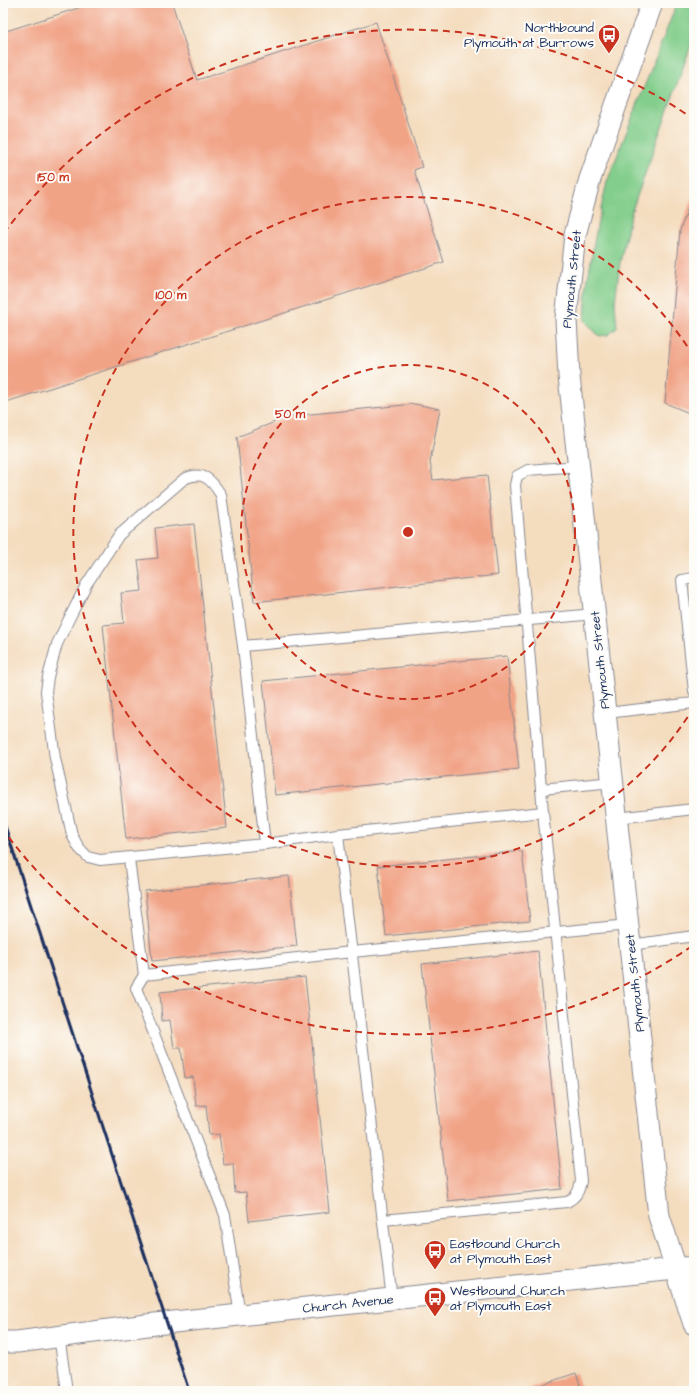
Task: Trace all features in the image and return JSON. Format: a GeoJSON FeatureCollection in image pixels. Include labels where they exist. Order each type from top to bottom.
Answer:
{"type":"FeatureCollection","features":[{"type":"Feature","properties":{"kind":"street","name":"Plymouth Street"},"geometry":{"type":"LineString","coordinates":[[652,3],[590,179],[574,235],[566,319],[569,376],[660,1216],[685,1268],[694,1324]]}},
{"type":"Feature","properties":{"kind":"street","name":"Church Avenue"},"geometry":{"type":"LineString","coordinates":[[3,1342],[17,1342],[156,1324],[685,1268]]}},
{"type":"Feature","properties":{"kind":"lane"},"geometry":{"type":"LineString","coordinates":[[383,1220],[567,1202],[575,1197],[580,1190],[580,1174],[543,812],[515,485],[517,476],[528,470],[579,466]]}},
{"type":"Feature","properties":{"kind":"lane"},"geometry":{"type":"LineString","coordinates":[[265,844],[243,646],[223,502],[221,495],[210,480],[201,475],[192,475],[184,479],[118,535],[86,585],[68,620],[57,644],[48,677],[46,692],[55,758],[72,835],[79,848],[88,857],[100,860],[129,859],[265,844],[338,834],[543,812]]}},
{"type":"Feature","properties":{"kind":"lane"},"geometry":{"type":"LineString","coordinates":[[694,578],[682,580],[694,691]]}},
{"type":"Feature","properties":{"kind":"lane"},"geometry":{"type":"LineString","coordinates":[[243,646],[595,614]]}},
{"type":"Feature","properties":{"kind":"lane"},"geometry":{"type":"LineString","coordinates":[[606,713],[694,703]]}},
{"type":"Feature","properties":{"kind":"lane"},"geometry":{"type":"LineString","coordinates":[[541,789],[613,782]]}},
{"type":"Feature","properties":{"kind":"lane"},"geometry":{"type":"LineString","coordinates":[[617,818],[694,810]]}},
{"type":"Feature","properties":{"kind":"lane"},"geometry":{"type":"LineString","coordinates":[[338,834],[392,1300]]}},
{"type":"Feature","properties":{"kind":"lane"},"geometry":{"type":"LineString","coordinates":[[129,859],[144,975],[136,988],[224,1215],[240,1316]]}},
{"type":"Feature","properties":{"kind":"lane"},"geometry":{"type":"LineString","coordinates":[[144,975],[352,952],[556,932],[694,936]]}},
{"type":"Feature","properties":{"kind":"lane"},"geometry":{"type":"LineString","coordinates":[[60,1336],[67,1391]]}},
{"type":"Feature","properties":{"kind":"green space"},"geometry":{"type":"Polygon","coordinates":[[[677,3],[694,3],[694,37],[631,213],[620,263],[615,302],[617,328],[608,335],[599,336],[585,321],[587,284],[597,226],[607,182],[677,3]]]}},
{"type":"Feature","properties":{"kind":"building"},"geometry":{"type":"Polygon","coordinates":[[[94,3],[172,3],[197,80],[376,22],[422,167],[414,170],[444,262],[3,403],[3,32],[94,3]]]}},
{"type":"Feature","properties":{"kind":"building"},"geometry":{"type":"Polygon","coordinates":[[[694,192],[694,415],[665,403],[680,230],[694,192]]]}},
{"type":"Feature","properties":{"kind":"building"},"geometry":{"type":"Polygon","coordinates":[[[415,404],[440,409],[430,462],[433,480],[487,475],[498,575],[254,602],[237,437],[290,416],[415,404]]]}},
{"type":"Feature","properties":{"kind":"building"},"geometry":{"type":"Polygon","coordinates":[[[194,524],[227,828],[126,839],[103,625],[124,623],[121,593],[142,591],[138,560],[158,558],[155,528],[194,524]]]}},
{"type":"Feature","properties":{"kind":"building"},"geometry":{"type":"Polygon","coordinates":[[[507,656],[519,769],[275,795],[263,681],[507,656]]]}},
{"type":"Feature","properties":{"kind":"building"},"geometry":{"type":"Polygon","coordinates":[[[522,851],[530,921],[386,936],[378,866],[522,851]]]}},
{"type":"Feature","properties":{"kind":"building"},"geometry":{"type":"Polygon","coordinates":[[[289,876],[297,946],[152,961],[145,891],[289,876]]]}},
{"type":"Feature","properties":{"kind":"building"},"geometry":{"type":"Polygon","coordinates":[[[538,951],[562,1189],[448,1201],[422,964],[538,951]]]}},
{"type":"Feature","properties":{"kind":"building"},"geometry":{"type":"Polygon","coordinates":[[[305,977],[330,1212],[249,1221],[246,1192],[235,1193],[233,1163],[223,1164],[219,1134],[209,1135],[206,1105],[196,1106],[193,1077],[185,1078],[181,1048],[174,1048],[170,1020],[162,1021],[160,992],[305,977]]]}},
{"type":"Feature","properties":{"kind":"building"},"geometry":{"type":"Polygon","coordinates":[[[576,1373],[582,1391],[523,1391],[576,1373]]]}},
{"type":"Feature","properties":{"kind":"railway"},"geometry":{"type":"LineString","coordinates":[[3,820],[189,1391]]}},
{"type":"Feature","properties":{"kind":"place","name":"Northbound Plymouth at Burrows"},"geometry":{"type":"Point","coordinates":[609,54]}},
{"type":"Feature","properties":{"kind":"place","name":"Eastbound Church at Plymouth East"},"geometry":{"type":"Point","coordinates":[435,1270]}},
{"type":"Feature","properties":{"kind":"place","name":"Westbound Church at Plymouth East"},"geometry":{"type":"Point","coordinates":[435,1318]}}]}
